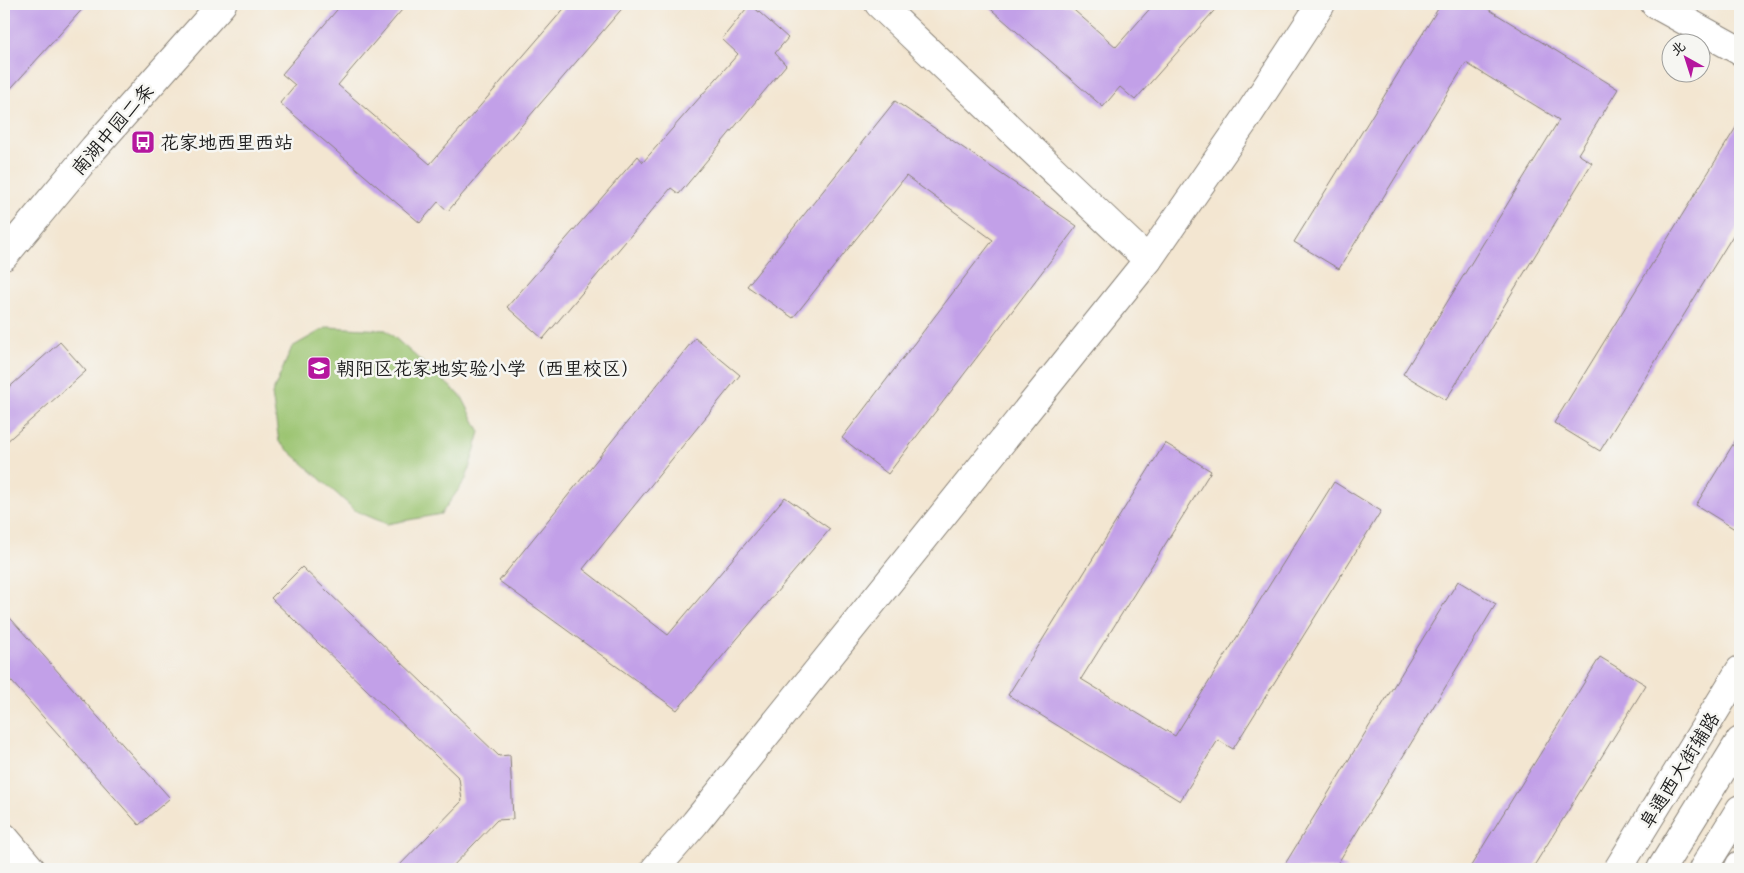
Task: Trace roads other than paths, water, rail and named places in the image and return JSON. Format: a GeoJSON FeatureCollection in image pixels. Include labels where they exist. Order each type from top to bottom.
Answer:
{"type":"FeatureCollection","features":[{"type":"Feature","properties":{"kind":"street","name":"南湖中园二条"},"geometry":{"type":"LineString","coordinates":[[4,256],[94,148],[222,4]]}},
{"type":"Feature","properties":{"kind":"street"},"geometry":{"type":"LineString","coordinates":[[879,4],[1148,260]]}},
{"type":"Feature","properties":{"kind":"street"},"geometry":{"type":"LineString","coordinates":[[655,869],[695,824],[1148,260],[1245,120],[1321,4]]}},
{"type":"Feature","properties":{"kind":"street"},"geometry":{"type":"LineString","coordinates":[[1654,4],[1740,51]]}},
{"type":"Feature","properties":{"kind":"street","name":"阜通西大街辅路"},"geometry":{"type":"LineString","coordinates":[[1618,869],[1740,670]]}},
{"type":"Feature","properties":{"kind":"street"},"geometry":{"type":"LineString","coordinates":[[1661,869],[1740,740]]}},
{"type":"Feature","properties":{"kind":"street"},"geometry":{"type":"LineString","coordinates":[[1703,869],[1740,809]]}},
{"type":"Feature","properties":{"kind":"street"},"geometry":{"type":"LineString","coordinates":[[4,836],[31,869]]}},
{"type":"Feature","properties":{"kind":"street"},"geometry":{"type":"LineString","coordinates":[[1738,869],[1740,865]]}},
{"type":"Feature","properties":{"kind":"place","name":"花家地西里西站"},"geometry":{"type":"Point","coordinates":[143,142]}},
{"type":"Feature","properties":{"kind":"place","name":"朝阳区花家地实验小学（西里校区）"},"geometry":{"type":"Point","coordinates":[319,368]}}]}
